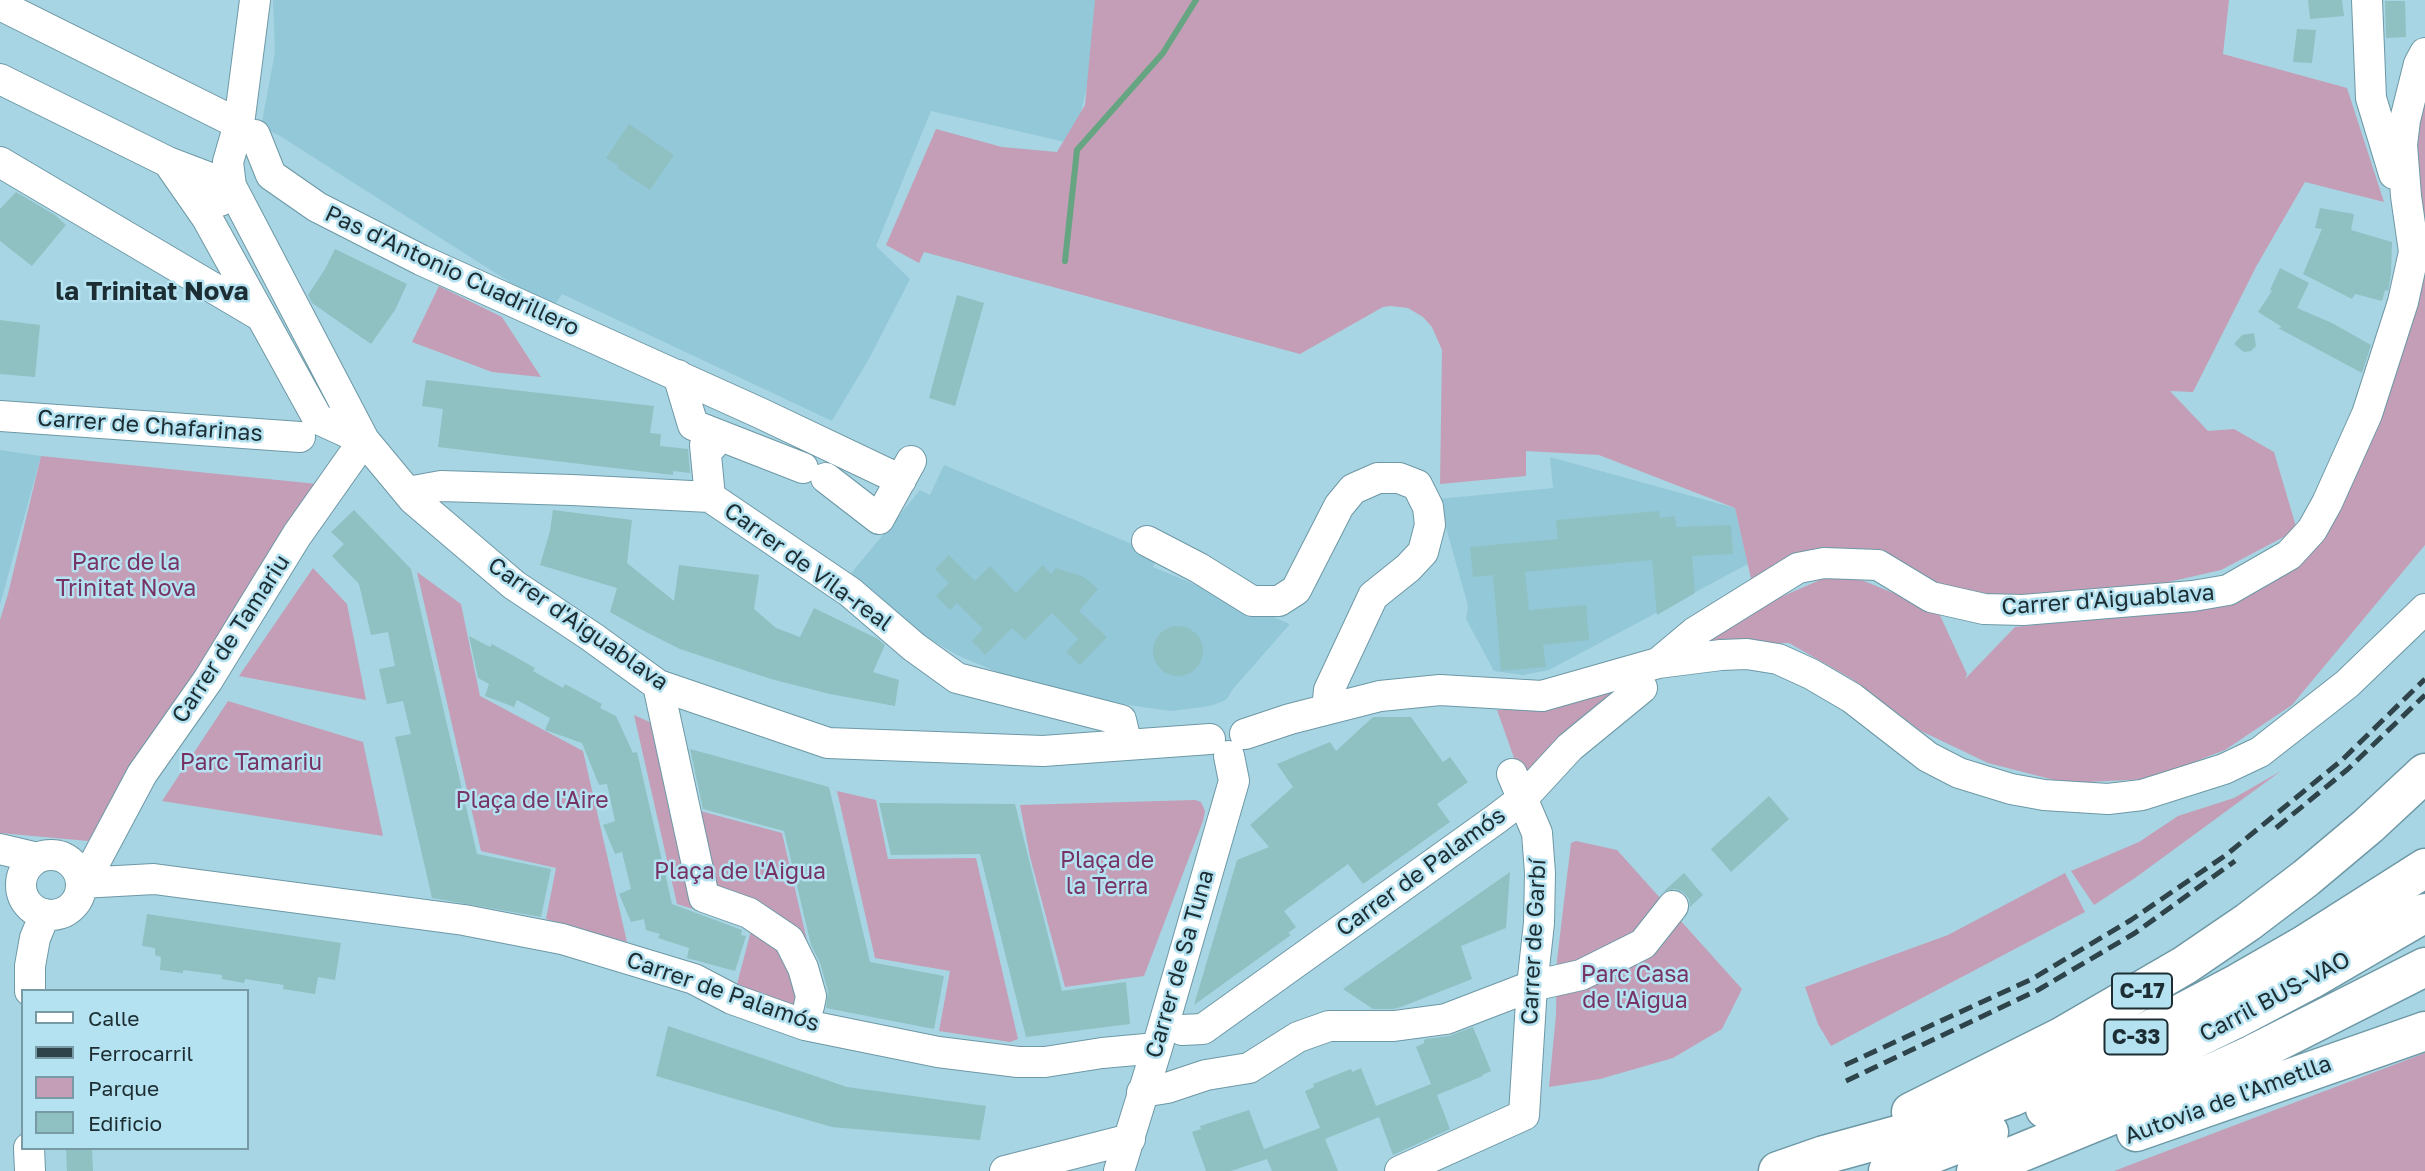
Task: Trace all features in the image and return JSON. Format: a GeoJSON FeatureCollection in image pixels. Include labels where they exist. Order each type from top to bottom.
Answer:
{"type":"FeatureCollection","features":[{"type":"Feature","properties":{"kind":"highway","name":"C-17"},"geometry":{"type":"LineString","coordinates":[[1824,1155],[2063,1036],[2185,965],[2306,878],[2425,773]]}},
{"type":"Feature","properties":{"kind":"highway","name":"C-33"},"geometry":{"type":"LineString","coordinates":[[1824,1155],[1971,1112],[2012,1097],[2119,1046],[2304,945],[2425,868]]}},
{"type":"Feature","properties":{"kind":"highway","name":"Carril BUS-VAO"},"geometry":{"type":"LineString","coordinates":[[1888,1171],[2008,1125],[2174,1050],[2311,980],[2425,913]]}},
{"type":"Feature","properties":{"kind":"highway"},"geometry":{"type":"LineString","coordinates":[[2071,1133],[2355,978],[2425,934]]}},
{"type":"Feature","properties":{"kind":"highway"},"geometry":{"type":"LineString","coordinates":[[1976,1171],[2251,1055],[2425,967]]}},
{"type":"Feature","properties":{"kind":"highway","name":"Autovia de l'Ametlla"},"geometry":{"type":"LineString","coordinates":[[2033,1171],[2425,1031]]}},
{"type":"Feature","properties":{"kind":"highway"},"geometry":{"type":"LineString","coordinates":[[1778,1171],[1824,1155]]}},
{"type":"Feature","properties":{"kind":"street"},"geometry":{"type":"LineString","coordinates":[[207,218],[230,186],[228,162],[247,129],[255,0]]}},
{"type":"Feature","properties":{"kind":"street"},"geometry":{"type":"LineString","coordinates":[[2367,0],[2371,98],[2396,181],[2406,196]]}},
{"type":"Feature","properties":{"kind":"street"},"geometry":{"type":"LineString","coordinates":[[0,5],[247,129]]}},
{"type":"Feature","properties":{"kind":"street"},"geometry":{"type":"LineString","coordinates":[[2406,196],[2402,145],[2405,120],[2419,64],[2425,53]]}},
{"type":"Feature","properties":{"kind":"street","name":"Carrer d'Aiguablava"},"geometry":{"type":"LineString","coordinates":[[0,79],[168,162],[230,186],[364,440],[413,499],[514,585],[593,637],[658,685],[828,743],[1043,751],[1127,745],[1228,743],[1327,709],[1380,696],[1440,690],[1542,696],[1650,675],[1695,632],[1798,568],[1824,563],[1878,565],[1931,597],[1984,609],[2023,610],[2228,590],[2289,555],[2312,530],[2327,503],[2367,414],[2403,302],[2414,252],[2406,196]]}},
{"type":"Feature","properties":{"kind":"street","name":"Pas d'Antonio Cuadrillero"},"geometry":{"type":"LineString","coordinates":[[247,129],[271,175],[317,207],[421,260],[678,375],[906,471],[879,519],[814,473],[751,456],[693,425],[678,375]]}},
{"type":"Feature","properties":{"kind":"street","name":"Carrer d'Aiguablava"},"geometry":{"type":"LineString","coordinates":[[0,162],[260,316]]}},
{"type":"Feature","properties":{"kind":"street","name":"Carrer d'Aiguablava"},"geometry":{"type":"LineString","coordinates":[[168,162],[207,218],[318,419],[364,440]]}},
{"type":"Feature","properties":{"kind":"street","name":"Carrer de Chafarinas"},"geometry":{"type":"LineString","coordinates":[[0,416],[300,437]]}},
{"type":"Feature","properties":{"kind":"street","name":"Carrer de Tamariu"},"geometry":{"type":"LineString","coordinates":[[80,877],[94,864],[142,774],[208,680],[297,535],[364,440]]}},
{"type":"Feature","properties":{"kind":"street"},"geometry":{"type":"LineString","coordinates":[[710,497],[712,457]]}},
{"type":"Feature","properties":{"kind":"street"},"geometry":{"type":"LineString","coordinates":[[1147,541],[1199,568],[1252,601],[1279,601],[1296,590],[1339,506],[1353,489],[1378,478],[1399,478],[1416,485],[1428,507],[1430,526],[1423,552],[1408,568],[1373,596],[1329,690],[1327,709]]}},
{"type":"Feature","properties":{"kind":"street","name":"Carrer de Vila-real"},"geometry":{"type":"LineString","coordinates":[[408,492],[441,486],[572,489],[710,497],[850,592],[914,647],[957,678],[1121,720],[1127,745]]}},
{"type":"Feature","properties":{"kind":"street"},"geometry":{"type":"LineString","coordinates":[[1650,675],[1721,655],[1747,654],[1778,659],[1811,674],[1852,698],[1928,757],[1959,772],[2011,789],[2044,795],[2108,799],[2142,795],[2224,769],[2260,752],[2347,684],[2425,609]]}},
{"type":"Feature","properties":{"kind":"street","name":"Carrer de Palamós"},"geometry":{"type":"LineString","coordinates":[[1182,1030],[1203,1029],[1570,747],[1650,675]]}},
{"type":"Feature","properties":{"kind":"street"},"geometry":{"type":"LineString","coordinates":[[658,685],[704,897],[749,913],[789,940],[803,968],[811,996],[809,1006]]}},
{"type":"Feature","properties":{"kind":"street","name":"Carrer de Sa Tuna"},"geometry":{"type":"LineString","coordinates":[[1119,1171],[1234,781],[1228,743]]}},
{"type":"Feature","properties":{"kind":"street","name":"Carrer de Garbí"},"geometry":{"type":"LineString","coordinates":[[1400,1171],[1524,1115],[1539,923],[1540,873],[1537,834],[1516,787]]}},
{"type":"Feature","properties":{"kind":"street"},"geometry":{"type":"LineString","coordinates":[[0,849],[20,867],[22,890],[27,902],[35,910],[45,915],[56,915],[75,904],[80,894],[80,877],[72,863],[63,857],[50,855],[20,867]]}},
{"type":"Feature","properties":{"kind":"street","name":"Carrer de Palamós"},"geometry":{"type":"LineString","coordinates":[[80,877],[154,878],[464,920],[562,939],[694,979],[732,999],[806,1025],[938,1052],[1018,1062],[1045,1062],[1157,1048]]}},
{"type":"Feature","properties":{"kind":"street"},"geometry":{"type":"LineString","coordinates":[[1142,1092],[1167,1088],[1206,1075],[1249,1068],[1298,1037],[1329,1026],[1394,1026],[1446,1019],[1532,986],[1581,975],[1643,944],[1673,906]]}},
{"type":"Feature","properties":{"kind":"street"},"geometry":{"type":"LineString","coordinates":[[30,989],[30,966],[35,938],[45,915]]}},
{"type":"Feature","properties":{"kind":"street"},"geometry":{"type":"LineString","coordinates":[[1005,1171],[1130,1139]]}},
{"type":"Feature","properties":{"kind":"street"},"geometry":{"type":"LineString","coordinates":[[29,1150],[30,1171]]}},
{"type":"Feature","properties":{"kind":"shaded area"},"geometry":{"type":"Polygon","coordinates":[[[273,0],[1106,0],[1074,144],[931,111],[876,246],[910,279],[870,357],[832,421],[562,294],[552,309],[280,136],[261,127],[275,52],[273,0]]]}},
{"type":"Feature","properties":{"kind":"shaded area"},"geometry":{"type":"Polygon","coordinates":[[[0,450],[41,456],[0,605],[0,450]]]}},
{"type":"Feature","properties":{"kind":"shaded area"},"geometry":{"type":"Polygon","coordinates":[[[1550,457],[1735,508],[1748,564],[1549,670],[1523,675],[1494,671],[1466,619],[1468,606],[1438,499],[1553,488],[1550,457]]]}},
{"type":"Feature","properties":{"kind":"shaded area"},"geometry":{"type":"Polygon","coordinates":[[[944,465],[1158,555],[1153,567],[1290,624],[1226,700],[1210,706],[1171,711],[1128,705],[1015,679],[961,657],[900,622],[848,577],[920,490],[930,495],[944,465]]]}},
{"type":"Feature","properties":{"kind":"green space"},"geometry":{"type":"Polygon","coordinates":[[[1095,0],[2229,0],[2223,54],[2347,88],[2384,202],[2305,182],[2257,265],[2193,392],[2170,391],[2208,431],[2234,429],[2274,452],[2297,530],[2221,570],[2164,583],[2021,601],[1940,585],[1902,562],[1867,551],[1752,583],[1735,508],[1599,455],[1526,451],[1526,476],[1440,484],[1442,350],[1432,327],[1423,317],[1408,308],[1383,307],[1300,354],[924,252],[919,263],[886,245],[936,129],[1002,147],[1057,152],[1085,105],[1095,0]]]}},
{"type":"Feature","properties":{"kind":"green space"},"geometry":{"type":"Polygon","coordinates":[[[2425,82],[2425,240],[2415,166],[2416,121],[2425,82]]]}},
{"type":"Feature","properties":{"kind":"green space"},"geometry":{"type":"Polygon","coordinates":[[[2425,260],[2425,545],[2292,705],[2225,750],[2150,779],[2066,783],[1988,763],[1921,731],[1852,679],[1789,643],[1699,643],[1765,604],[1822,579],[1859,579],[1938,611],[1967,674],[1965,679],[2015,627],[2162,612],[2296,561],[2425,260]]]}},
{"type":"Feature","properties":{"kind":"green space"},"geometry":{"type":"Polygon","coordinates":[[[439,286],[502,317],[541,377],[492,372],[412,342],[439,286]]]}},
{"type":"Feature","properties":{"kind":"green space","name":"Parc de la Trinitat Nova"},"geometry":{"type":"Polygon","coordinates":[[[41,456],[317,484],[88,841],[0,833],[0,620],[41,456]]]}},
{"type":"Feature","properties":{"kind":"green space","name":"Parc Tamariu"},"geometry":{"type":"Polygon","coordinates":[[[313,568],[347,604],[366,700],[239,676],[313,568]]]}},
{"type":"Feature","properties":{"kind":"green space","name":"Plaça de l'Aire"},"geometry":{"type":"Polygon","coordinates":[[[417,572],[461,604],[480,696],[583,751],[627,942],[546,919],[556,868],[481,851],[417,572]]]}},
{"type":"Feature","properties":{"kind":"green space"},"geometry":{"type":"Polygon","coordinates":[[[1617,691],[1524,786],[1497,710],[1553,708],[1617,691]]]}},
{"type":"Feature","properties":{"kind":"green space","name":"Parc Tamariu"},"geometry":{"type":"Polygon","coordinates":[[[228,701],[363,742],[383,836],[162,801],[228,701]]]}},
{"type":"Feature","properties":{"kind":"green space","name":"Plaça de l'Aigua"},"geometry":{"type":"Polygon","coordinates":[[[634,715],[674,733],[689,808],[782,833],[824,1014],[736,988],[752,927],[677,904],[634,715]]]}},
{"type":"Feature","properties":{"kind":"green space"},"geometry":{"type":"Polygon","coordinates":[[[2281,771],[2094,905],[2071,871],[2139,842],[2178,816],[2234,798],[2281,771]]]}},
{"type":"Feature","properties":{"kind":"green space"},"geometry":{"type":"Polygon","coordinates":[[[837,791],[876,800],[888,859],[976,858],[1018,1039],[1010,1042],[939,1031],[950,971],[875,958],[837,791]]]}},
{"type":"Feature","properties":{"kind":"green space","name":"Plaça de la Terra"},"geometry":{"type":"Polygon","coordinates":[[[1201,802],[1205,811],[1203,821],[1144,976],[1065,987],[1030,857],[1020,805],[1201,802]]]}},
{"type":"Feature","properties":{"kind":"green space","name":"Parc Casa de l'Aigua"},"geometry":{"type":"Polygon","coordinates":[[[1576,841],[1617,850],[1742,989],[1722,1029],[1673,1058],[1600,1079],[1549,1087],[1556,1015],[1557,960],[1571,843],[1576,841]]]}},
{"type":"Feature","properties":{"kind":"green space"},"geometry":{"type":"Polygon","coordinates":[[[2065,873],[2085,912],[1831,1046],[1818,1024],[1805,987],[1948,935],[2065,873]]]}},
{"type":"Feature","properties":{"kind":"green space"},"geometry":{"type":"Polygon","coordinates":[[[2425,1053],[2425,1171],[2114,1171],[2425,1053]]]}},
{"type":"Feature","properties":{"kind":"building"},"geometry":{"type":"Polygon","coordinates":[[[2308,0],[2342,0],[2344,16],[2310,19],[2308,0]]]}},
{"type":"Feature","properties":{"kind":"building"},"geometry":{"type":"Polygon","coordinates":[[[2385,1],[2405,1],[2406,37],[2386,38],[2385,1]]]}},
{"type":"Feature","properties":{"kind":"building"},"geometry":{"type":"Polygon","coordinates":[[[2297,29],[2316,30],[2312,63],[2293,62],[2297,29]]]}},
{"type":"Feature","properties":{"kind":"building"},"geometry":{"type":"Polygon","coordinates":[[[629,124],[674,155],[650,190],[606,158],[629,124]]]}},
{"type":"Feature","properties":{"kind":"building"},"geometry":{"type":"Polygon","coordinates":[[[16,192],[55,215],[66,225],[32,266],[0,241],[0,209],[16,192]]]}},
{"type":"Feature","properties":{"kind":"building"},"geometry":{"type":"Polygon","coordinates":[[[2320,208],[2354,214],[2351,230],[2392,242],[2391,274],[2388,291],[2385,290],[2382,301],[2355,294],[2352,299],[2303,274],[2322,229],[2315,228],[2320,208]]]}},
{"type":"Feature","properties":{"kind":"building"},"geometry":{"type":"Polygon","coordinates":[[[335,249],[407,284],[395,310],[371,344],[312,303],[308,295],[335,249]]]}},
{"type":"Feature","properties":{"kind":"building"},"geometry":{"type":"Polygon","coordinates":[[[2280,268],[2309,283],[2297,308],[2332,323],[2371,345],[2362,373],[2278,328],[2282,327],[2258,312],[2272,291],[2270,290],[2280,268]]]}},
{"type":"Feature","properties":{"kind":"building"},"geometry":{"type":"Polygon","coordinates":[[[957,295],[984,303],[955,406],[929,398],[957,295]]]}},
{"type":"Feature","properties":{"kind":"building"},"geometry":{"type":"Polygon","coordinates":[[[0,320],[40,325],[35,377],[0,374],[0,320]]]}},
{"type":"Feature","properties":{"kind":"building"},"geometry":{"type":"Polygon","coordinates":[[[2254,333],[2256,346],[2251,351],[2244,352],[2234,344],[2242,335],[2254,333]]]}},
{"type":"Feature","properties":{"kind":"building"},"geometry":{"type":"Polygon","coordinates":[[[426,380],[654,406],[650,433],[661,434],[660,446],[688,449],[690,473],[673,471],[673,475],[438,447],[443,409],[422,406],[426,380]]]}},
{"type":"Feature","properties":{"kind":"building"},"geometry":{"type":"Polygon","coordinates":[[[354,510],[411,569],[477,854],[551,869],[541,917],[432,898],[395,737],[411,734],[403,701],[387,704],[379,669],[395,666],[388,632],[371,635],[359,584],[332,556],[344,544],[331,532],[354,510]]]}},
{"type":"Feature","properties":{"kind":"building"},"geometry":{"type":"Polygon","coordinates":[[[553,510],[632,520],[627,563],[674,601],[679,565],[759,575],[754,609],[776,628],[800,637],[814,608],[878,639],[885,645],[873,672],[899,680],[895,706],[830,694],[771,679],[680,649],[610,612],[617,588],[540,565],[553,510]]]}},
{"type":"Feature","properties":{"kind":"building"},"geometry":{"type":"Polygon","coordinates":[[[1659,511],[1660,518],[1675,516],[1676,527],[1731,525],[1733,554],[1692,556],[1695,593],[1657,615],[1652,560],[1525,572],[1529,610],[1586,605],[1589,640],[1543,645],[1546,667],[1501,671],[1493,575],[1473,577],[1470,547],[1558,539],[1556,520],[1659,511]]]}},
{"type":"Feature","properties":{"kind":"building"},"geometry":{"type":"Polygon","coordinates":[[[949,555],[975,581],[990,566],[1016,593],[1043,565],[1051,574],[1056,568],[1084,577],[1098,589],[1079,611],[1107,637],[1080,665],[1066,652],[1078,639],[1052,613],[1025,640],[1012,628],[985,655],[972,641],[983,629],[957,603],[950,610],[936,596],[949,583],[935,569],[949,555]]]}},
{"type":"Feature","properties":{"kind":"building"},"geometry":{"type":"Polygon","coordinates":[[[1178,626],[1196,633],[1203,651],[1196,669],[1178,676],[1160,669],[1153,651],[1160,633],[1178,626]]]}},
{"type":"Feature","properties":{"kind":"building"},"geometry":{"type":"Polygon","coordinates":[[[469,636],[490,647],[492,644],[535,668],[533,671],[563,688],[565,684],[602,704],[600,708],[616,716],[633,753],[637,752],[672,904],[742,930],[741,935],[746,936],[735,971],[687,958],[689,948],[658,938],[660,934],[646,930],[644,919],[631,922],[619,894],[631,889],[622,852],[615,854],[603,825],[615,821],[607,784],[599,785],[582,743],[545,730],[550,718],[517,700],[514,707],[485,696],[489,684],[478,678],[469,636]]]}},
{"type":"Feature","properties":{"kind":"building"},"geometry":{"type":"Polygon","coordinates":[[[1373,717],[1411,717],[1443,762],[1450,757],[1468,782],[1437,804],[1450,822],[1363,884],[1348,864],[1284,911],[1296,927],[1288,933],[1291,935],[1194,1005],[1237,860],[1269,847],[1250,825],[1293,787],[1277,764],[1330,742],[1336,751],[1373,717]]]}},
{"type":"Feature","properties":{"kind":"building"},"geometry":{"type":"Polygon","coordinates":[[[690,749],[829,787],[870,962],[944,976],[934,1029],[826,1008],[828,991],[820,963],[811,945],[784,831],[703,809],[690,749]]]}},
{"type":"Feature","properties":{"kind":"building"},"geometry":{"type":"Polygon","coordinates":[[[1769,796],[1789,819],[1731,872],[1711,849],[1769,796]]]}},
{"type":"Feature","properties":{"kind":"building"},"geometry":{"type":"Polygon","coordinates":[[[879,803],[1015,804],[1062,991],[1126,982],[1130,1024],[1026,1037],[980,854],[891,855],[879,803]]]}},
{"type":"Feature","properties":{"kind":"building"},"geometry":{"type":"Polygon","coordinates":[[[1510,872],[1506,928],[1461,946],[1472,979],[1393,1009],[1373,1009],[1343,989],[1510,872]]]}},
{"type":"Feature","properties":{"kind":"building"},"geometry":{"type":"Polygon","coordinates":[[[1684,873],[1703,895],[1690,907],[1689,899],[1683,892],[1675,889],[1663,892],[1684,873]]]}},
{"type":"Feature","properties":{"kind":"building"},"geometry":{"type":"Polygon","coordinates":[[[147,914],[341,943],[335,980],[318,977],[315,994],[283,989],[284,985],[245,979],[244,983],[222,979],[222,975],[160,970],[161,957],[155,955],[155,948],[142,946],[147,914]]]}},
{"type":"Feature","properties":{"kind":"building"},"geometry":{"type":"Polygon","coordinates":[[[668,1026],[847,1087],[986,1106],[980,1140],[832,1127],[656,1076],[668,1026]]]}},
{"type":"Feature","properties":{"kind":"building"},"geometry":{"type":"Polygon","coordinates":[[[1473,1027],[1491,1071],[1437,1095],[1450,1129],[1393,1155],[1379,1117],[1325,1139],[1338,1171],[1272,1171],[1267,1159],[1231,1171],[1206,1171],[1192,1132],[1201,1129],[1200,1126],[1249,1110],[1264,1149],[1320,1128],[1305,1091],[1314,1087],[1313,1084],[1351,1069],[1352,1072],[1361,1068],[1376,1106],[1431,1084],[1416,1047],[1424,1043],[1424,1040],[1449,1036],[1473,1027]]]}},
{"type":"Feature","properties":{"kind":"building"},"geometry":{"type":"Polygon","coordinates":[[[66,1150],[92,1150],[93,1171],[67,1171],[66,1150]]]}},
{"type":"Feature","properties":{"kind":"waterway"},"geometry":{"type":"LineString","coordinates":[[1065,261],[1077,150],[1163,53],[1196,0]]}},
{"type":"Feature","properties":{"kind":"railway"},"geometry":{"type":"LineString","coordinates":[[1845,1065],[2032,979],[2131,920],[2226,855],[2342,760],[2425,679]]}},
{"type":"Feature","properties":{"kind":"railway"},"geometry":{"type":"LineString","coordinates":[[2276,828],[2348,769],[2425,695]]}},
{"type":"Feature","properties":{"kind":"railway"},"geometry":{"type":"LineString","coordinates":[[1846,1081],[2038,990],[2135,933],[2235,861]]}},
{"type":"Feature","properties":{"kind":"district","name":"la Trinitat Nova"},"geometry":{"type":"Point","coordinates":[152,292]}}]}
